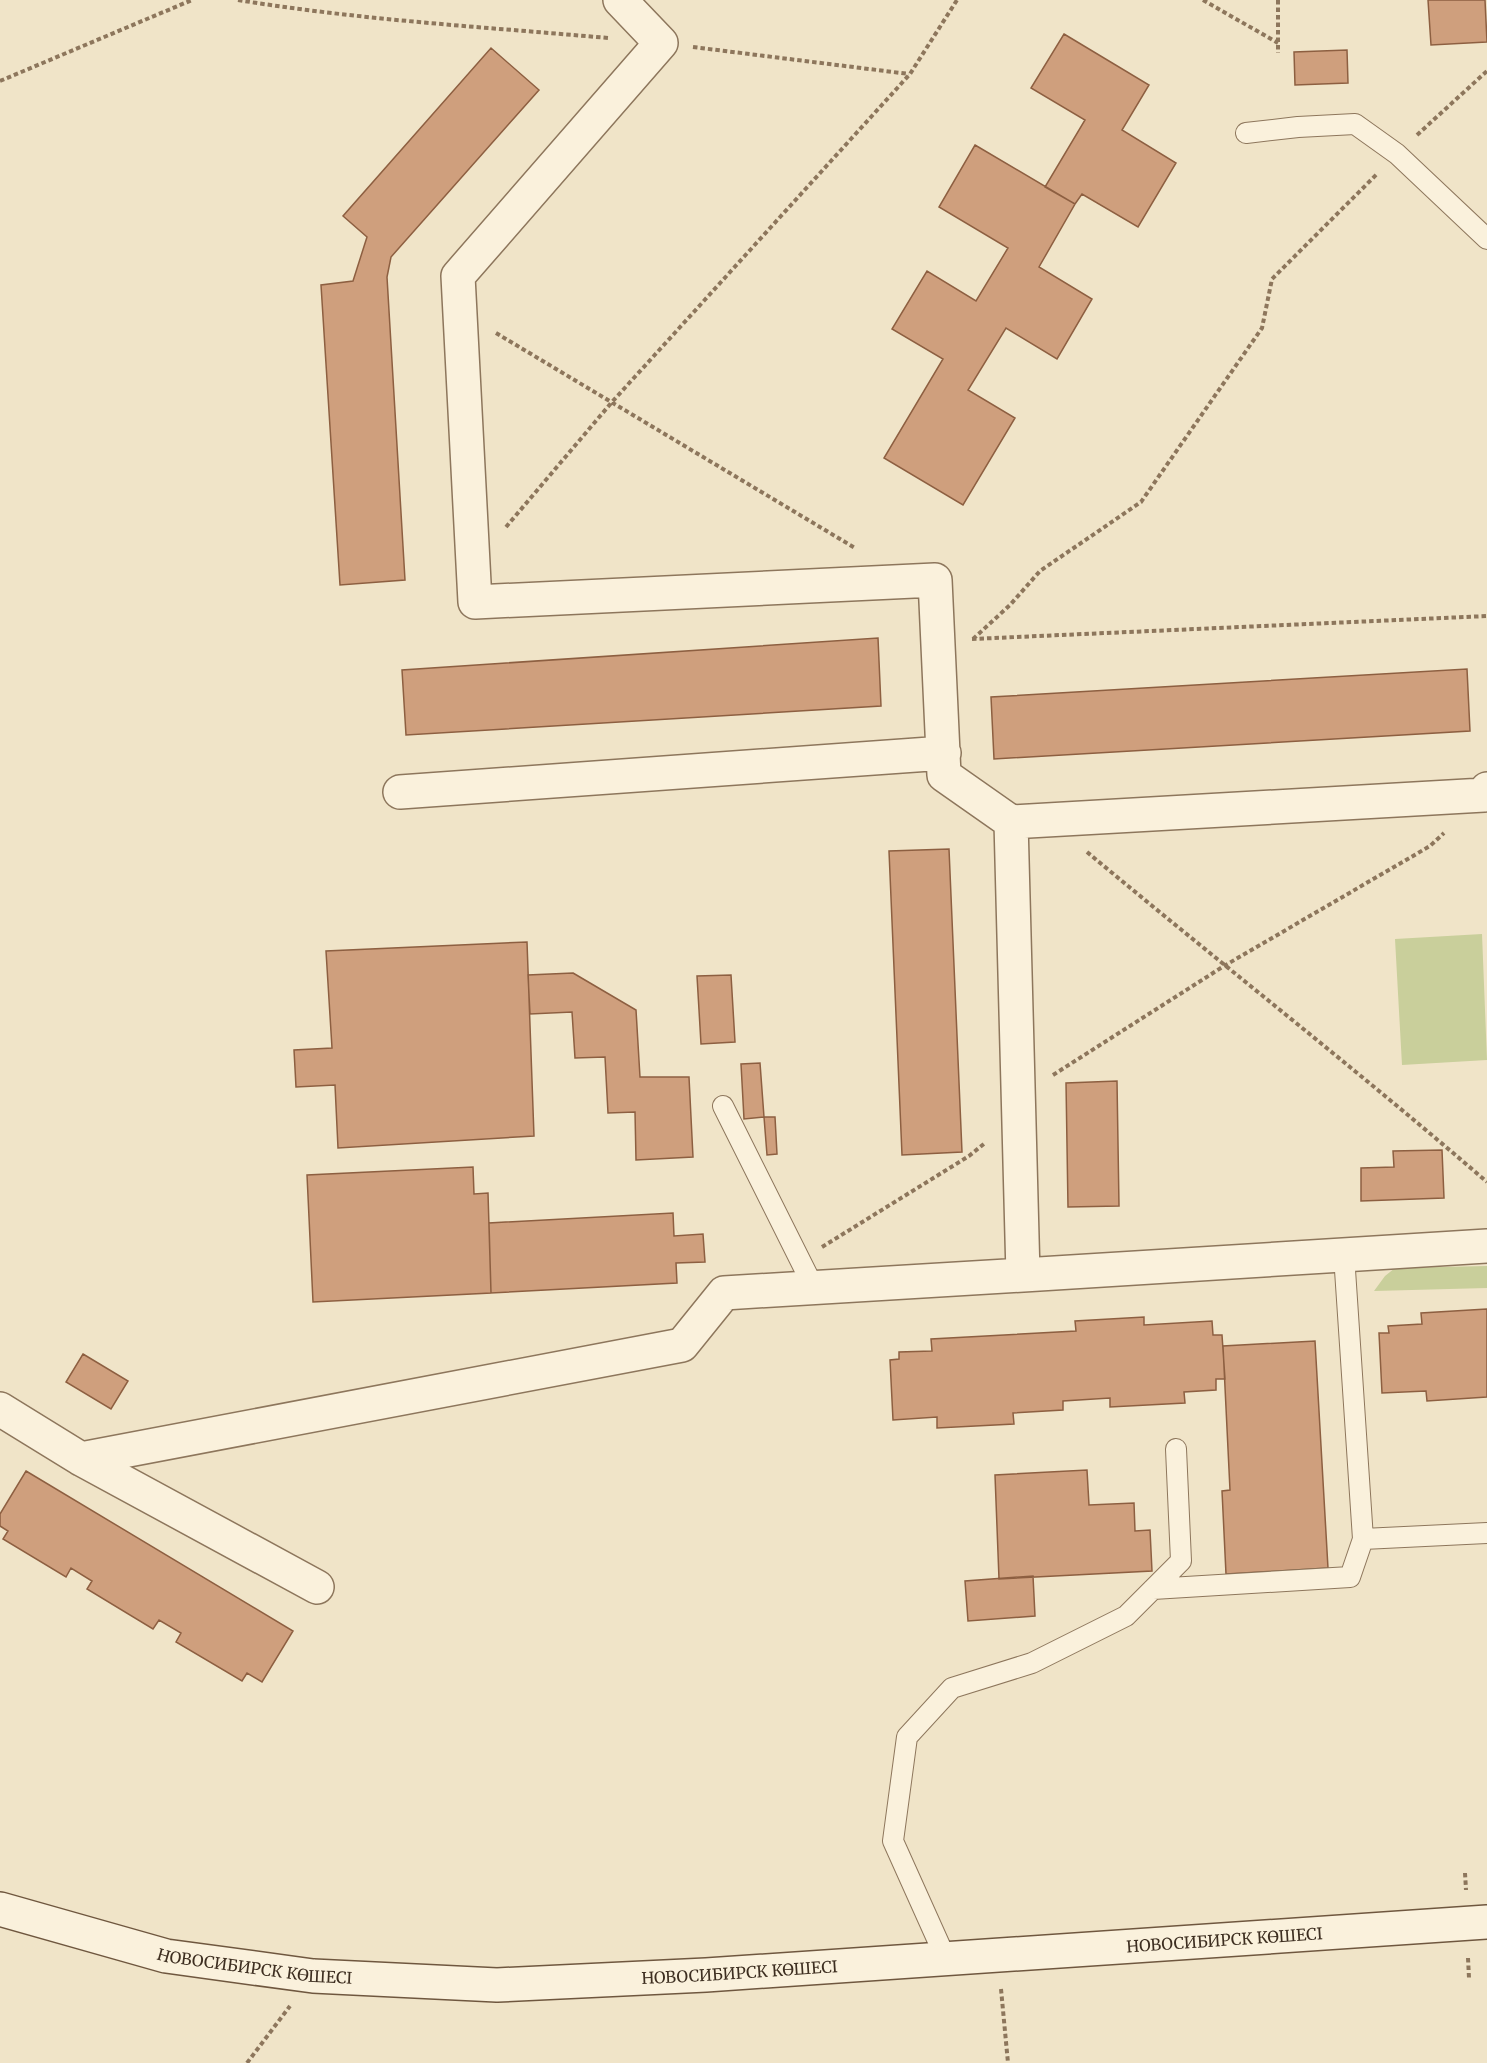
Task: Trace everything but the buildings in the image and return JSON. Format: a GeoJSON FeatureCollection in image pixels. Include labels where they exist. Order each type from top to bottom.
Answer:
{"type":"FeatureCollection","features":[{"type":"Feature","properties":{"kind":"street"},"geometry":{"type":"LineString","coordinates":[[620,0],[661,43],[458,276],[475,602],[935,580],[944,775],[1026,821],[1484,795],[1487,789]]}},
{"type":"Feature","properties":{"kind":"street"},"geometry":{"type":"LineString","coordinates":[[400,792],[944,753]]}},
{"type":"Feature","properties":{"kind":"street"},"geometry":{"type":"LineString","coordinates":[[1023,1275],[1018,1115],[1026,821]]}},
{"type":"Feature","properties":{"kind":"street"},"geometry":{"type":"LineString","coordinates":[[81,1459],[682,1345],[724,1293],[807,1274],[1023,1275],[1487,1246]]}},
{"type":"Feature","properties":{"kind":"street"},"geometry":{"type":"LineString","coordinates":[[0,1409],[81,1459],[317,1587]]}},
{"type":"Feature","properties":{"kind":"street","name":"НОВОСИБИРСК КӨШЕСІ"},"geometry":{"type":"LineString","coordinates":[[0,1909],[166,1956],[313,1976],[497,1985],[706,1975],[1487,1922]]}},
{"type":"Feature","properties":{"kind":"lane"},"geometry":{"type":"LineString","coordinates":[[1246,133],[1355,124],[1397,154],[1487,239]]}},
{"type":"Feature","properties":{"kind":"lane"},"geometry":{"type":"LineString","coordinates":[[723,1106],[807,1274]]}},
{"type":"Feature","properties":{"kind":"lane"},"geometry":{"type":"LineString","coordinates":[[1153,1589],[1350,1577],[1363,1539],[1344,1255]]}},
{"type":"Feature","properties":{"kind":"lane"},"geometry":{"type":"LineString","coordinates":[[946,1959],[893,1841],[907,1737],[952,1688],[1032,1663],[1126,1616],[1181,1561],[1176,1449]]}},
{"type":"Feature","properties":{"kind":"lane"},"geometry":{"type":"LineString","coordinates":[[1363,1539],[1487,1533]]}},
{"type":"Feature","properties":{"kind":"path"},"geometry":{"type":"LineString","coordinates":[[0,81],[192,0]]}},
{"type":"Feature","properties":{"kind":"path"},"geometry":{"type":"LineString","coordinates":[[238,0],[279,7],[426,22],[661,43],[910,74]]}},
{"type":"Feature","properties":{"kind":"path"},"geometry":{"type":"LineString","coordinates":[[473,566],[612,402],[910,74],[957,0]]}},
{"type":"Feature","properties":{"kind":"path"},"geometry":{"type":"LineString","coordinates":[[1203,0],[1278,43]]}},
{"type":"Feature","properties":{"kind":"path"},"geometry":{"type":"LineString","coordinates":[[1278,53],[1279,0]]}},
{"type":"Feature","properties":{"kind":"path"},"geometry":{"type":"LineString","coordinates":[[973,639],[1010,605],[1040,571],[1141,502],[1262,328],[1272,279],[1397,154],[1487,71]]}},
{"type":"Feature","properties":{"kind":"path"},"geometry":{"type":"LineString","coordinates":[[459,311],[858,550]]}},
{"type":"Feature","properties":{"kind":"path"},"geometry":{"type":"LineString","coordinates":[[938,640],[1487,616]]}},
{"type":"Feature","properties":{"kind":"path"},"geometry":{"type":"LineString","coordinates":[[1026,821],[1080,846],[1404,1111],[1487,1182]]}},
{"type":"Feature","properties":{"kind":"path"},"geometry":{"type":"LineString","coordinates":[[1052,1075],[1224,966],[1430,846],[1445,831]]}},
{"type":"Feature","properties":{"kind":"path"},"geometry":{"type":"LineString","coordinates":[[807,1274],[969,1156],[1018,1115]]}},
{"type":"Feature","properties":{"kind":"path"},"geometry":{"type":"LineString","coordinates":[[998,1956],[1008,2063]]}},
{"type":"Feature","properties":{"kind":"path"},"geometry":{"type":"LineString","coordinates":[[247,2063],[313,1976]]}},
{"type":"Feature","properties":{"kind":"green space"},"geometry":{"type":"Polygon","coordinates":[[[1482,934],[1487,1060],[1402,1065],[1395,939],[1482,934]]]}},
{"type":"Feature","properties":{"kind":"green space"},"geometry":{"type":"Polygon","coordinates":[[[1487,1266],[1487,1288],[1374,1291],[1385,1276],[1395,1268],[1487,1266]]]}}]}
